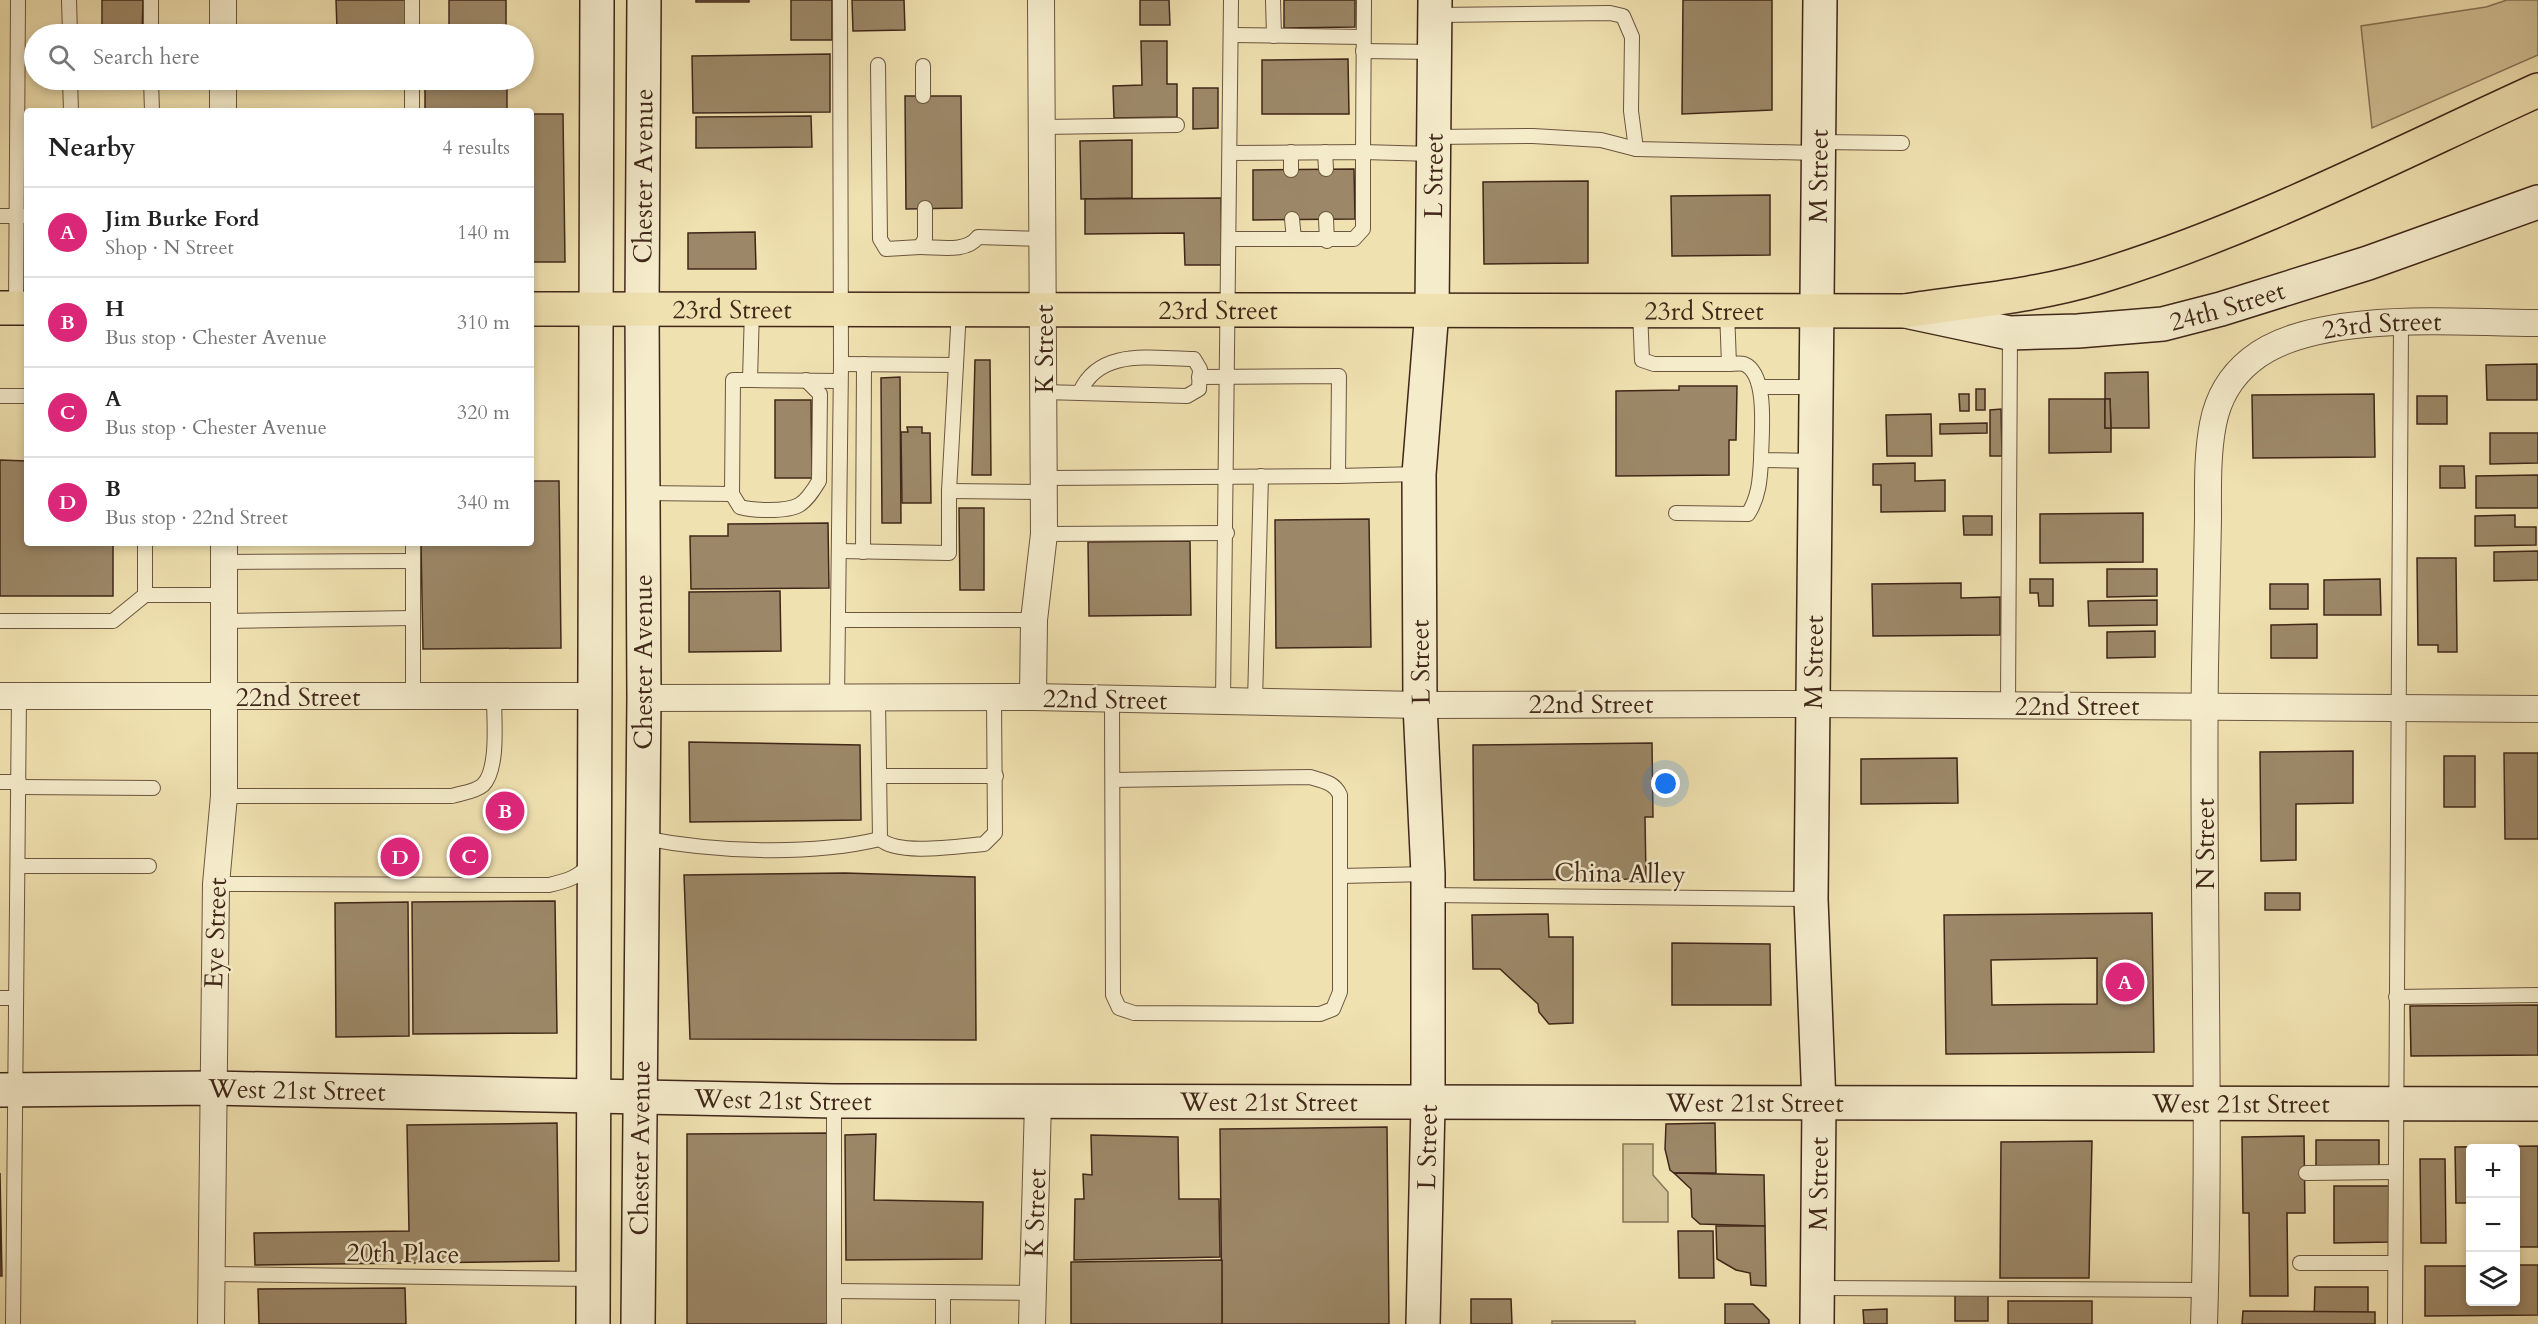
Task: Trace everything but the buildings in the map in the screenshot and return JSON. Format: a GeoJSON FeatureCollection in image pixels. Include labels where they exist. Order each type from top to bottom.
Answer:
{"type":"FeatureCollection","features":[{"type":"Feature","properties":{"kind":"main road"},"geometry":{"type":"LineString","coordinates":[[2478,118],[2538,90]]}},
{"type":"Feature","properties":{"kind":"main road"},"geometry":{"type":"LineString","coordinates":[[2478,118],[2538,97]]}},
{"type":"Feature","properties":{"kind":"main road","name":"23rd Street"},"geometry":{"type":"LineString","coordinates":[[534,309],[1905,311],[2039,291],[2097,278],[2313,196],[2478,118]]}},
{"type":"Feature","properties":{"kind":"street"},"geometry":{"type":"LineString","coordinates":[[223,0],[223,24]]}},
{"type":"Feature","properties":{"kind":"street","name":"Chester Avenue"},"geometry":{"type":"LineString","coordinates":[[593,1324],[596,1095],[597,0]]}},
{"type":"Feature","properties":{"kind":"street","name":"Chester Avenue"},"geometry":{"type":"LineString","coordinates":[[638,1324],[644,698],[642,309],[644,0]]}},
{"type":"Feature","properties":{"kind":"street","name":"K Street"},"geometry":{"type":"LineString","coordinates":[[1033,697],[1034,620],[1044,534],[1045,310],[1041,0]]}},
{"type":"Feature","properties":{"kind":"street","name":"M Street"},"geometry":{"type":"LineString","coordinates":[[1817,1324],[1819,1104],[1811,899],[1815,704],[1820,0]]}},
{"type":"Feature","properties":{"kind":"street","name":"L Street"},"geometry":{"type":"LineString","coordinates":[[1423,1324],[1428,1104],[1428,885],[1420,705],[1419,474],[1432,310],[1435,8]]}},
{"type":"Feature","properties":{"kind":"street"},"geometry":{"type":"LineString","coordinates":[[223,90],[223,108]]}},
{"type":"Feature","properties":{"kind":"street","name":"24th Street"},"geometry":{"type":"LineString","coordinates":[[1905,311],[2010,333],[2078,331],[2174,321],[2368,263],[2538,202]]}},
{"type":"Feature","properties":{"kind":"street","name":"23rd Street"},"geometry":{"type":"LineString","coordinates":[[2240,372],[2261,353],[2309,332],[2341,326],[2401,323],[2538,323]]}},
{"type":"Feature","properties":{"kind":"street","name":"N Street"},"geometry":{"type":"LineString","coordinates":[[2204,1324],[2205,706],[2209,457],[2219,401],[2240,372]]}},
{"type":"Feature","properties":{"kind":"street","name":"Eye Street"},"geometry":{"type":"LineString","coordinates":[[211,1324],[216,884],[224,796],[224,553]]}},
{"type":"Feature","properties":{"kind":"street","name":"22nd Street"},"geometry":{"type":"LineString","coordinates":[[10,696],[494,698],[596,696]]}},
{"type":"Feature","properties":{"kind":"street","name":"22nd Street"},"geometry":{"type":"LineString","coordinates":[[644,698],[878,700],[1033,697],[1420,705],[1815,704],[2538,710]]}},
{"type":"Feature","properties":{"kind":"street","name":"West 21st Street"},"geometry":{"type":"LineString","coordinates":[[8,1090],[212,1088],[834,1101],[1428,1104],[2206,1102],[2538,1104]]}},
{"type":"Feature","properties":{"kind":"street","name":"K Street"},"geometry":{"type":"LineString","coordinates":[[1032,1324],[1038,1102]]}},
{"type":"Feature","properties":{"kind":"lane"},"geometry":{"type":"LineString","coordinates":[[14,308],[22,216],[18,0]]}},
{"type":"Feature","properties":{"kind":"lane"},"geometry":{"type":"LineString","coordinates":[[69,0],[70,24]]}},
{"type":"Feature","properties":{"kind":"lane"},"geometry":{"type":"LineString","coordinates":[[151,0],[151,24]]}},
{"type":"Feature","properties":{"kind":"lane"},"geometry":{"type":"LineString","coordinates":[[412,0],[412,24]]}},
{"type":"Feature","properties":{"kind":"lane"},"geometry":{"type":"LineString","coordinates":[[837,699],[841,364],[839,310],[840,0]]}},
{"type":"Feature","properties":{"kind":"lane"},"geometry":{"type":"LineString","coordinates":[[1223,701],[1227,533],[1231,0]]}},
{"type":"Feature","properties":{"kind":"lane"},"geometry":{"type":"LineString","coordinates":[[1273,0],[1274,36]]}},
{"type":"Feature","properties":{"kind":"lane"},"geometry":{"type":"LineString","coordinates":[[1229,239],[1327,241],[1354,239],[1363,229],[1364,0]]}},
{"type":"Feature","properties":{"kind":"lane"},"geometry":{"type":"LineString","coordinates":[[1435,8],[1623,16],[1632,37],[1631,111],[1636,149]]}},
{"type":"Feature","properties":{"kind":"lane"},"geometry":{"type":"LineString","coordinates":[[1231,35],[1274,36],[1319,32],[1363,44],[1435,52]]}},
{"type":"Feature","properties":{"kind":"lane"},"geometry":{"type":"LineString","coordinates":[[878,65],[880,239],[886,249],[960,248],[972,244],[978,237],[1044,239]]}},
{"type":"Feature","properties":{"kind":"lane"},"geometry":{"type":"LineString","coordinates":[[923,66],[923,96]]}},
{"type":"Feature","properties":{"kind":"lane"},"geometry":{"type":"LineString","coordinates":[[70,90],[71,108]]}},
{"type":"Feature","properties":{"kind":"lane"},"geometry":{"type":"LineString","coordinates":[[152,90],[152,108]]}},
{"type":"Feature","properties":{"kind":"lane"},"geometry":{"type":"LineString","coordinates":[[412,90],[412,108]]}},
{"type":"Feature","properties":{"kind":"lane"},"geometry":{"type":"LineString","coordinates":[[1042,127],[1177,125]]}},
{"type":"Feature","properties":{"kind":"lane"},"geometry":{"type":"LineString","coordinates":[[1230,153],[1363,153],[1533,136],[1601,140],[1636,149],[1819,148],[1902,143]]}},
{"type":"Feature","properties":{"kind":"lane"},"geometry":{"type":"LineString","coordinates":[[1291,153],[1291,170]]}},
{"type":"Feature","properties":{"kind":"lane"},"geometry":{"type":"LineString","coordinates":[[1325,153],[1326,169]]}},
{"type":"Feature","properties":{"kind":"lane"},"geometry":{"type":"LineString","coordinates":[[920,247],[925,239],[925,208]]}},
{"type":"Feature","properties":{"kind":"lane"},"geometry":{"type":"LineString","coordinates":[[0,216],[22,216]]}},
{"type":"Feature","properties":{"kind":"lane"},"geometry":{"type":"LineString","coordinates":[[1292,219],[1294,239]]}},
{"type":"Feature","properties":{"kind":"lane"},"geometry":{"type":"LineString","coordinates":[[1326,219],[1327,241]]}},
{"type":"Feature","properties":{"kind":"lane"},"geometry":{"type":"LineString","coordinates":[[750,380],[752,309]]}},
{"type":"Feature","properties":{"kind":"lane"},"geometry":{"type":"LineString","coordinates":[[839,551],[948,553],[948,491],[959,310]]}},
{"type":"Feature","properties":{"kind":"lane"},"geometry":{"type":"LineString","coordinates":[[1640,310],[1642,360],[1654,364],[1744,364],[1757,375],[1760,387],[1760,483],[1754,504],[1748,514],[1676,513]]}},
{"type":"Feature","properties":{"kind":"lane"},"geometry":{"type":"LineString","coordinates":[[1727,311],[1729,364]]}},
{"type":"Feature","properties":{"kind":"lane"},"geometry":{"type":"LineString","coordinates":[[2395,1324],[2401,323]]}},
{"type":"Feature","properties":{"kind":"lane"},"geometry":{"type":"LineString","coordinates":[[2008,706],[2010,333]]}},
{"type":"Feature","properties":{"kind":"lane"},"geometry":{"type":"LineString","coordinates":[[1044,392],[1187,396],[1199,389],[1198,363],[1194,359],[1120,358],[1093,372],[1080,392]]}},
{"type":"Feature","properties":{"kind":"lane"},"geometry":{"type":"LineString","coordinates":[[841,364],[956,365]]}},
{"type":"Feature","properties":{"kind":"lane"},"geometry":{"type":"LineString","coordinates":[[862,552],[864,364]]}},
{"type":"Feature","properties":{"kind":"lane"},"geometry":{"type":"LineString","coordinates":[[1199,377],[1339,376],[1338,476]]}},
{"type":"Feature","properties":{"kind":"lane"},"geometry":{"type":"LineString","coordinates":[[806,380],[820,394],[819,481],[805,501],[793,510],[749,510],[740,507],[732,494],[733,380],[806,380],[840,381]]}},
{"type":"Feature","properties":{"kind":"lane"},"geometry":{"type":"LineString","coordinates":[[1760,387],[1818,387]]}},
{"type":"Feature","properties":{"kind":"lane"},"geometry":{"type":"LineString","coordinates":[[0,396],[24,396]]}},
{"type":"Feature","properties":{"kind":"lane"},"geometry":{"type":"LineString","coordinates":[[1761,460],[1817,461]]}},
{"type":"Feature","properties":{"kind":"lane"},"geometry":{"type":"LineString","coordinates":[[948,491],[1227,476],[1419,474]]}},
{"type":"Feature","properties":{"kind":"lane"},"geometry":{"type":"LineString","coordinates":[[1255,701],[1261,476]]}},
{"type":"Feature","properties":{"kind":"lane"},"geometry":{"type":"LineString","coordinates":[[643,493],[732,494]]}},
{"type":"Feature","properties":{"kind":"lane"},"geometry":{"type":"LineString","coordinates":[[1044,534],[1227,533]]}},
{"type":"Feature","properties":{"kind":"lane"},"geometry":{"type":"LineString","coordinates":[[145,546],[145,595]]}},
{"type":"Feature","properties":{"kind":"lane"},"geometry":{"type":"LineString","coordinates":[[413,546],[413,697]]}},
{"type":"Feature","properties":{"kind":"lane"},"geometry":{"type":"LineString","coordinates":[[224,553],[413,561]]}},
{"type":"Feature","properties":{"kind":"lane"},"geometry":{"type":"LineString","coordinates":[[0,621],[112,621],[145,595],[224,595]]}},
{"type":"Feature","properties":{"kind":"lane"},"geometry":{"type":"LineString","coordinates":[[224,621],[413,618]]}},
{"type":"Feature","properties":{"kind":"lane"},"geometry":{"type":"LineString","coordinates":[[838,620],[1034,620]]}},
{"type":"Feature","properties":{"kind":"lane"},"geometry":{"type":"LineString","coordinates":[[10,696],[18,785],[16,998],[8,1090],[13,1324]]}},
{"type":"Feature","properties":{"kind":"lane"},"geometry":{"type":"LineString","coordinates":[[224,796],[452,796],[471,791],[483,784],[490,771],[494,752],[494,698]]}},
{"type":"Feature","properties":{"kind":"lane"},"geometry":{"type":"LineString","coordinates":[[878,700],[880,839],[888,847],[898,847],[984,844],[995,833],[994,699]]}},
{"type":"Feature","properties":{"kind":"lane"},"geometry":{"type":"LineString","coordinates":[[1112,700],[1113,995],[1119,1008],[1134,1013],[1183,1014],[1320,1014],[1333,1009],[1340,992],[1341,876],[1340,795],[1332,783],[1310,777],[1113,780]]}},
{"type":"Feature","properties":{"kind":"lane"},"geometry":{"type":"LineString","coordinates":[[880,776],[996,776]]}},
{"type":"Feature","properties":{"kind":"lane"},"geometry":{"type":"LineString","coordinates":[[0,782],[18,785],[153,788]]}},
{"type":"Feature","properties":{"kind":"lane"},"geometry":{"type":"LineString","coordinates":[[643,838],[689,847],[763,850],[858,845],[880,839]]}},
{"type":"Feature","properties":{"kind":"lane"},"geometry":{"type":"LineString","coordinates":[[216,884],[549,885],[569,880],[586,869],[596,856]]}},
{"type":"Feature","properties":{"kind":"lane"},"geometry":{"type":"LineString","coordinates":[[18,866],[150,866]]}},
{"type":"Feature","properties":{"kind":"lane","name":"China Alley"},"geometry":{"type":"LineString","coordinates":[[1341,876],[1428,885],[1811,899]]}},
{"type":"Feature","properties":{"kind":"lane"},"geometry":{"type":"LineString","coordinates":[[2396,997],[2538,995]]}},
{"type":"Feature","properties":{"kind":"lane"},"geometry":{"type":"LineString","coordinates":[[0,998],[16,998]]}},
{"type":"Feature","properties":{"kind":"lane"},"geometry":{"type":"LineString","coordinates":[[834,1101],[834,1324]]}},
{"type":"Feature","properties":{"kind":"lane"},"geometry":{"type":"LineString","coordinates":[[2306,1173],[2395,1172]]}},
{"type":"Feature","properties":{"kind":"lane"},"geometry":{"type":"LineString","coordinates":[[2300,1263],[2395,1263]]}},
{"type":"Feature","properties":{"kind":"lane","name":"20th Place"},"geometry":{"type":"LineString","coordinates":[[212,1274],[593,1279]]}},
{"type":"Feature","properties":{"kind":"lane"},"geometry":{"type":"LineString","coordinates":[[1818,1288],[2205,1290]]}},
{"type":"Feature","properties":{"kind":"lane"},"geometry":{"type":"LineString","coordinates":[[834,1291],[1033,1293]]}},
{"type":"Feature","properties":{"kind":"lane"},"geometry":{"type":"LineString","coordinates":[[943,1324],[944,1292]]}},
{"type":"Feature","properties":{"kind":"shaded area"},"geometry":{"type":"Polygon","coordinates":[[[2507,0],[2538,0],[2538,55],[2372,128],[2361,26],[2486,7],[2507,0]]]}},
{"type":"Feature","properties":{"kind":"shaded area"},"geometry":{"type":"Polygon","coordinates":[[[1623,1144],[1653,1144],[1653,1175],[1668,1192],[1668,1222],[1623,1222],[1623,1144]]]}},
{"type":"Feature","properties":{"kind":"shaded area"},"geometry":{"type":"Polygon","coordinates":[[[1552,1321],[1635,1321],[1635,1324],[1552,1324],[1552,1321]]]}},
{"type":"Feature","properties":{"kind":"place","name":"H"},"geometry":{"type":"Point","coordinates":[505,811]}},
{"type":"Feature","properties":{"kind":"place","name":"A"},"geometry":{"type":"Point","coordinates":[469,856]}},
{"type":"Feature","properties":{"kind":"place","name":"B"},"geometry":{"type":"Point","coordinates":[400,857]}},
{"type":"Feature","properties":{"kind":"place","name":"Jim Burke Ford"},"geometry":{"type":"Point","coordinates":[2125,982]}}]}
